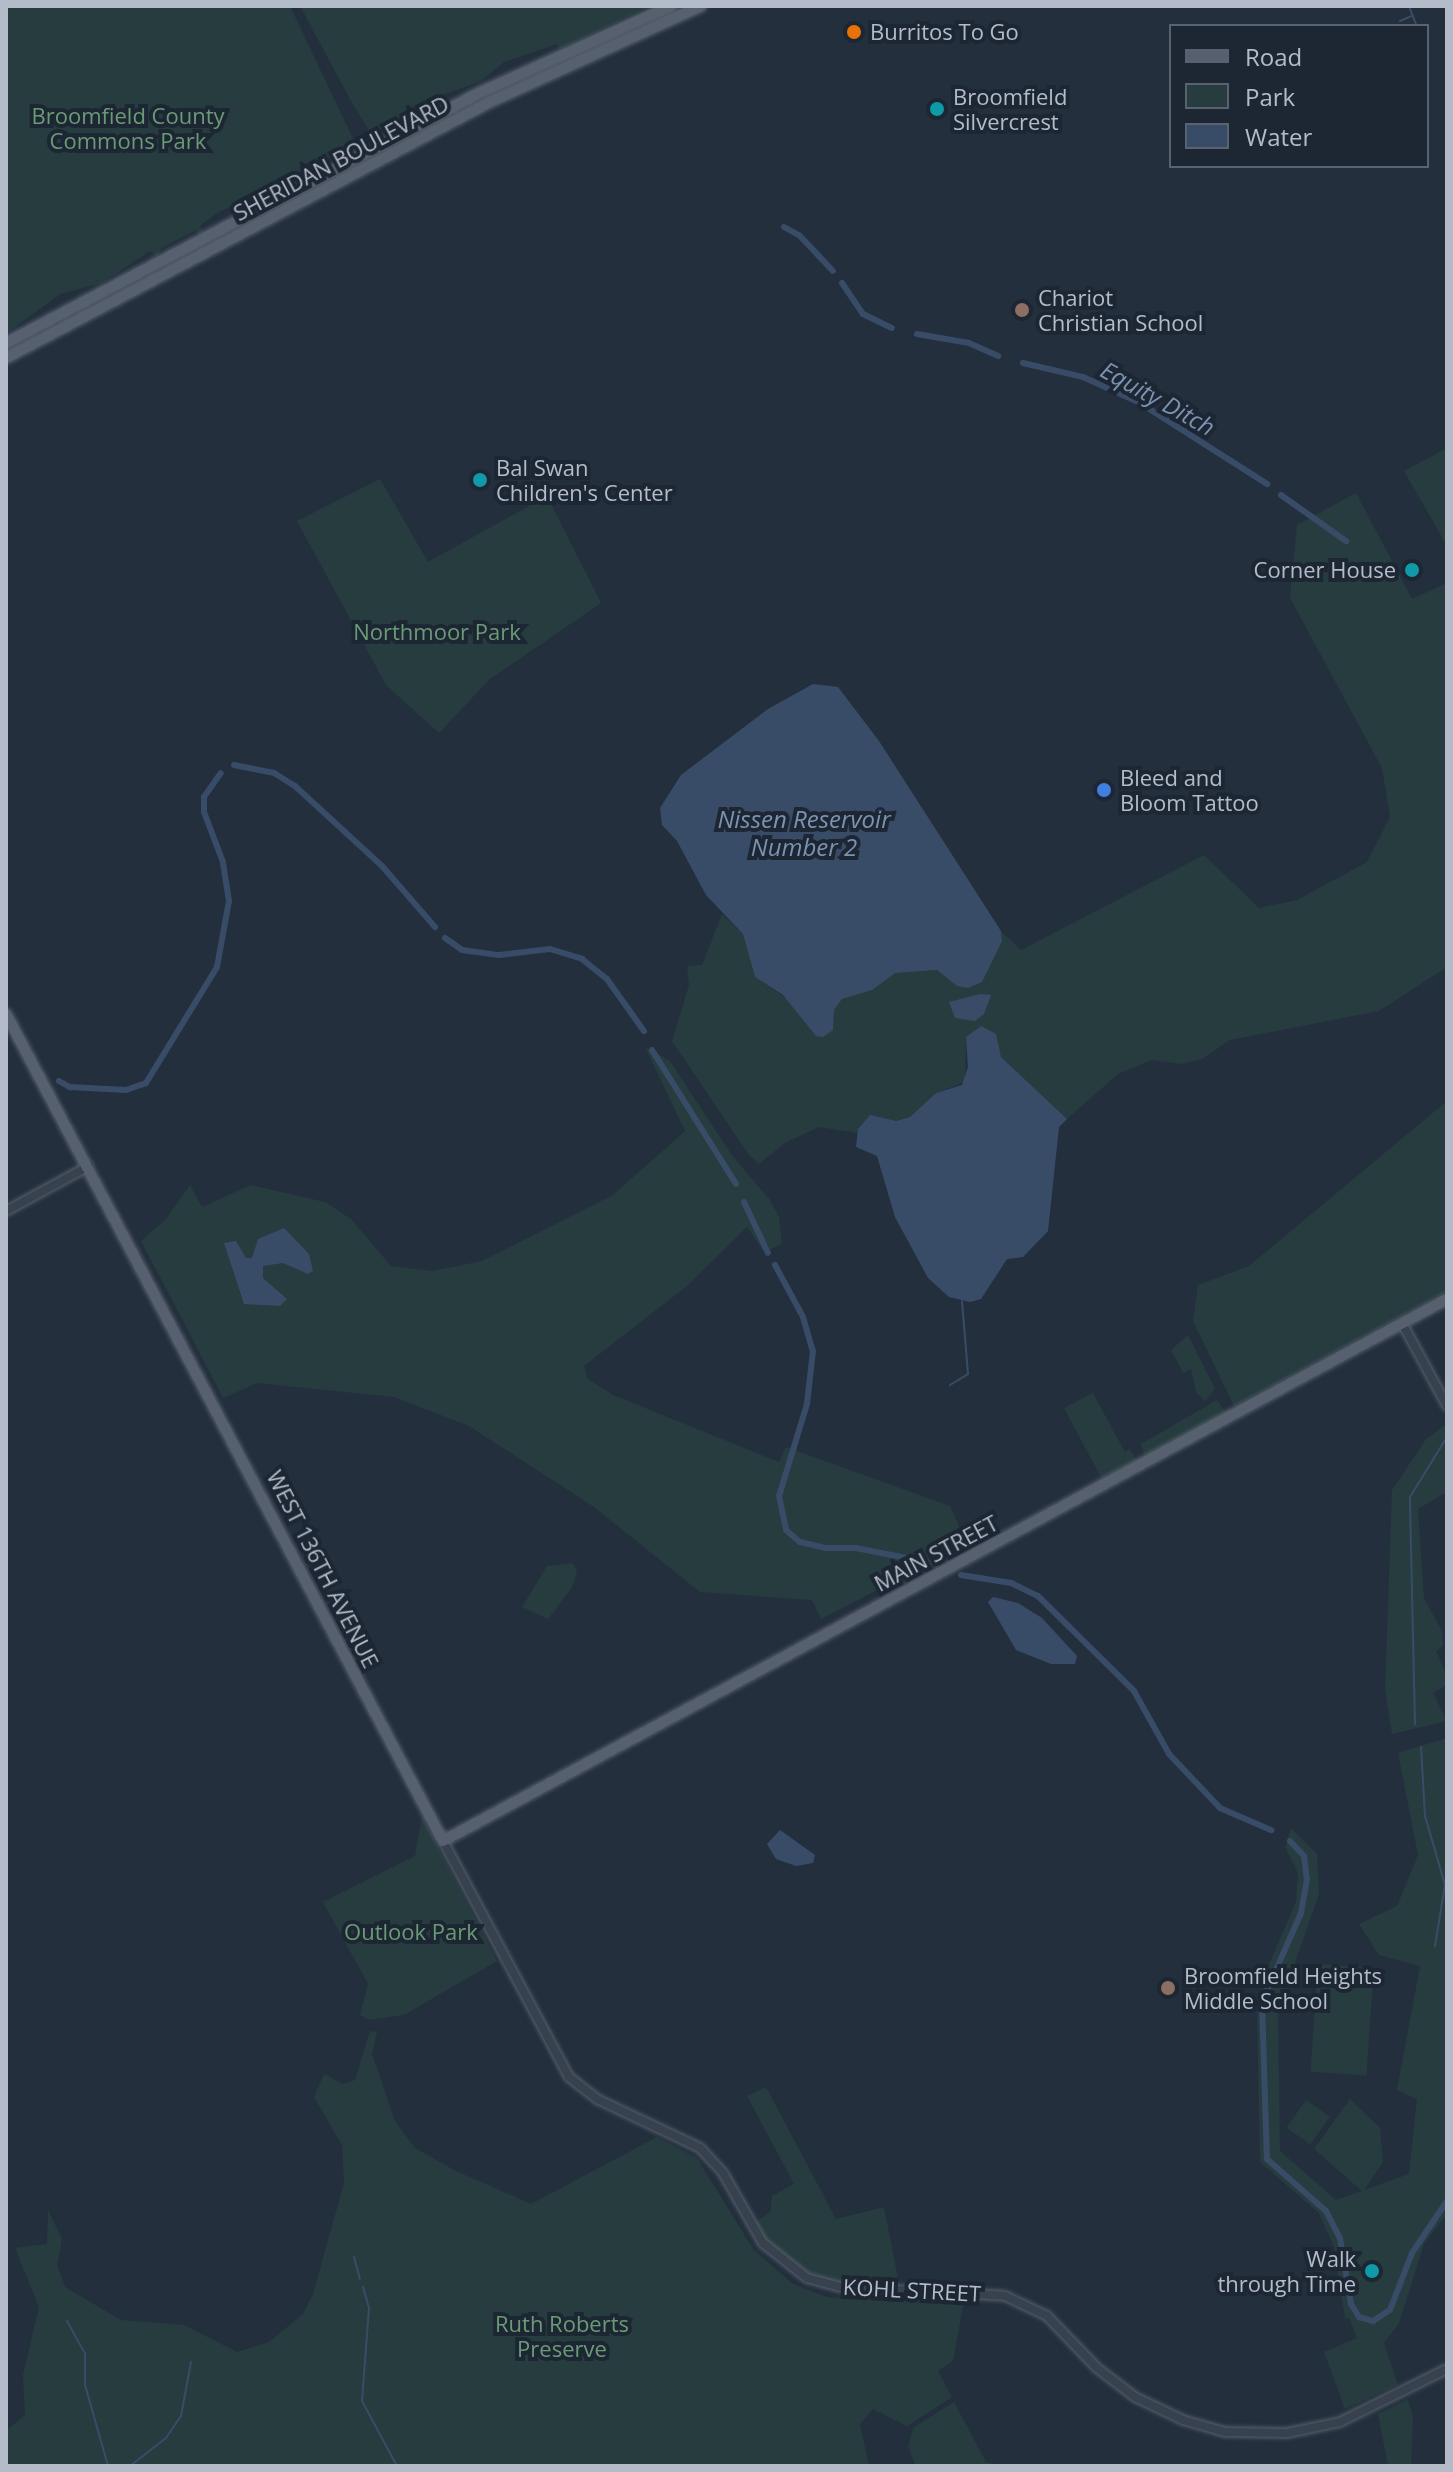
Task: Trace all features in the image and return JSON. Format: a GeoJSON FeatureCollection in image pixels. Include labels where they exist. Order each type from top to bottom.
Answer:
{"type":"FeatureCollection","features":[{"type":"Feature","properties":{"kind":"main road","name":"SHERIDAN BOULEVARD"},"geometry":{"type":"LineString","coordinates":[[6,343],[479,93],[671,6]]}},
{"type":"Feature","properties":{"kind":"main road","name":"SHERIDAN BOULEVARD"},"geometry":{"type":"LineString","coordinates":[[6,358],[488,103],[701,6]]}},
{"type":"Feature","properties":{"kind":"main road","name":"WEST 136TH AVENUE"},"geometry":{"type":"LineString","coordinates":[[6,1014],[443,1841]]}},
{"type":"Feature","properties":{"kind":"main road","name":"MAIN STREET"},"geometry":{"type":"LineString","coordinates":[[443,1841],[1447,1299]]}},
{"type":"Feature","properties":{"kind":"street"},"geometry":{"type":"LineString","coordinates":[[6,1211],[89,1166]]}},
{"type":"Feature","properties":{"kind":"street"},"geometry":{"type":"LineString","coordinates":[[1402,1323],[1447,1406]]}},
{"type":"Feature","properties":{"kind":"street","name":"WEST 136TH AVENUE"},"geometry":{"type":"LineString","coordinates":[[443,1841],[562,2067],[585,2092],[633,2115]]}},
{"type":"Feature","properties":{"kind":"street","name":"KOHL STREET"},"geometry":{"type":"LineString","coordinates":[[633,2115],[681,2136],[709,2155],[763,2243],[807,2278],[841,2287],[1005,2296],[1047,2316],[1127,2392],[1203,2427],[1262,2434],[1324,2427],[1447,2369]]}},
{"type":"Feature","properties":{"kind":"green space","name":"Broomfield County Commons Park"},"geometry":{"type":"Polygon","coordinates":[[[6,6],[290,6],[356,145],[217,213],[200,226],[204,232],[199,235],[196,230],[162,248],[157,257],[150,251],[102,283],[60,294],[6,334],[6,6]]]}},
{"type":"Feature","properties":{"kind":"green space"},"geometry":{"type":"Polygon","coordinates":[[[300,6],[650,6],[559,49],[557,44],[504,62],[481,81],[440,96],[416,115],[393,119],[377,133],[370,132],[351,101],[300,6]]]}},
{"type":"Feature","properties":{"kind":"green space"},"geometry":{"type":"Polygon","coordinates":[[[1447,448],[1447,546],[1404,471],[1447,448]]]}},
{"type":"Feature","properties":{"kind":"green space","name":"Northmoor Park"},"geometry":{"type":"Polygon","coordinates":[[[380,479],[428,562],[547,496],[601,603],[490,679],[439,733],[386,685],[297,521],[380,479]]]}},
{"type":"Feature","properties":{"kind":"green space"},"geometry":{"type":"Polygon","coordinates":[[[1356,493],[1412,599],[1447,583],[1447,967],[1379,1011],[1230,1040],[1202,1059],[1182,1064],[1152,1060],[1118,1074],[1067,1119],[1001,1057],[981,1026],[966,1037],[965,1082],[936,1093],[910,1117],[858,1133],[819,1127],[785,1143],[759,1164],[749,1155],[672,1041],[689,985],[687,966],[702,965],[722,914],[743,934],[755,977],[833,1030],[834,1010],[842,999],[895,973],[937,970],[957,986],[1002,941],[1001,931],[1021,950],[1204,855],[1259,908],[1297,900],[1367,862],[1390,817],[1382,768],[1290,598],[1297,525],[1356,493]]]}},
{"type":"Feature","properties":{"kind":"green space"},"geometry":{"type":"Polygon","coordinates":[[[645,1047],[670,1061],[731,1154],[770,1200],[779,1217],[782,1244],[764,1252],[747,1227],[687,1286],[584,1366],[588,1379],[613,1395],[779,1462],[786,1447],[950,1506],[967,1544],[821,1619],[812,1600],[700,1592],[594,1507],[469,1426],[394,1397],[257,1383],[223,1398],[141,1241],[166,1219],[190,1185],[202,1207],[251,1185],[325,1202],[351,1219],[391,1266],[432,1271],[482,1261],[613,1195],[685,1131],[645,1047]]]}},
{"type":"Feature","properties":{"kind":"green space"},"geometry":{"type":"Polygon","coordinates":[[[1447,1101],[1447,1291],[1234,1406],[1193,1321],[1198,1285],[1249,1266],[1447,1101]]]}},
{"type":"Feature","properties":{"kind":"green space"},"geometry":{"type":"Polygon","coordinates":[[[1188,1335],[1215,1389],[1205,1401],[1196,1392],[1191,1369],[1183,1373],[1171,1350],[1188,1335]]]}},
{"type":"Feature","properties":{"kind":"green space"},"geometry":{"type":"Polygon","coordinates":[[[1093,1393],[1125,1452],[1130,1449],[1137,1461],[1102,1479],[1064,1408],[1093,1393]]]}},
{"type":"Feature","properties":{"kind":"green space"},"geometry":{"type":"Polygon","coordinates":[[[1217,1400],[1226,1413],[1145,1457],[1141,1444],[1217,1400]]]}},
{"type":"Feature","properties":{"kind":"green space"},"geometry":{"type":"Polygon","coordinates":[[[1447,1424],[1447,1492],[1418,1509],[1424,1598],[1442,1631],[1443,1646],[1436,1651],[1447,1676],[1447,1685],[1433,1693],[1447,1721],[1392,1734],[1385,1690],[1392,1490],[1426,1439],[1447,1424]]]}},
{"type":"Feature","properties":{"kind":"green space"},"geometry":{"type":"Polygon","coordinates":[[[573,1563],[577,1573],[571,1589],[548,1619],[522,1607],[547,1566],[573,1563]]]}},
{"type":"Feature","properties":{"kind":"green space"},"geometry":{"type":"Polygon","coordinates":[[[1447,1738],[1447,2214],[1424,2244],[1399,2323],[1384,2343],[1398,2385],[1345,2409],[1324,2352],[1357,2338],[1349,2318],[1345,2319],[1334,2247],[1319,2213],[1260,2162],[1257,2009],[1269,1964],[1296,1902],[1298,1873],[1285,1847],[1291,1828],[1317,1854],[1319,1894],[1278,2011],[1280,2151],[1336,2200],[1362,2191],[1314,2149],[1350,2099],[1380,2128],[1383,2162],[1364,2190],[1409,2174],[1417,2099],[1397,2090],[1420,1966],[1379,1955],[1359,1924],[1397,1906],[1418,1855],[1398,1753],[1447,1738]]]}},
{"type":"Feature","properties":{"kind":"green space","name":"Outlook Park"},"geometry":{"type":"Polygon","coordinates":[[[422,1816],[497,1961],[404,2015],[369,2020],[360,2015],[368,1984],[323,1902],[415,1856],[422,1816]]]}},
{"type":"Feature","properties":{"kind":"green space"},"geometry":{"type":"Polygon","coordinates":[[[1318,1964],[1374,1968],[1366,2076],[1310,2072],[1318,1964]]]}},
{"type":"Feature","properties":{"kind":"green space","name":"Ruth Roberts Preserve"},"geometry":{"type":"Polygon","coordinates":[[[370,2031],[377,2032],[372,2054],[395,2121],[415,2148],[454,2170],[531,2204],[657,2137],[697,2158],[754,2250],[793,2284],[827,2297],[964,2301],[953,2361],[938,2371],[952,2397],[907,2426],[873,2409],[860,2424],[869,2466],[6,2466],[6,2431],[25,2415],[23,2375],[39,2307],[15,2248],[47,2244],[48,2210],[62,2239],[57,2265],[65,2287],[121,2320],[184,2325],[237,2352],[269,2342],[303,2314],[313,2294],[344,2183],[342,2145],[314,2097],[324,2074],[343,2084],[355,2080],[370,2031]]]}},
{"type":"Feature","properties":{"kind":"green space"},"geometry":{"type":"Polygon","coordinates":[[[766,2087],[836,2219],[884,2207],[900,2289],[841,2287],[788,2267],[751,2225],[770,2212],[772,2196],[794,2184],[747,2096],[766,2087]]]}},
{"type":"Feature","properties":{"kind":"green space"},"geometry":{"type":"Polygon","coordinates":[[[1306,2100],[1330,2117],[1310,2144],[1286,2128],[1306,2100]]]}},
{"type":"Feature","properties":{"kind":"green space"},"geometry":{"type":"Polygon","coordinates":[[[1408,2399],[1413,2417],[1411,2466],[1388,2466],[1378,2414],[1408,2399]]]}},
{"type":"Feature","properties":{"kind":"green space"},"geometry":{"type":"Polygon","coordinates":[[[954,2402],[986,2462],[1005,2466],[916,2466],[908,2447],[913,2428],[954,2402]]]}},
{"type":"Feature","properties":{"kind":"water","name":"Nissen Reservoir Number 2"},"geometry":{"type":"Polygon","coordinates":[[[813,684],[838,687],[879,741],[1001,931],[1002,941],[982,982],[968,988],[957,986],[937,970],[895,973],[872,990],[842,999],[834,1010],[833,1030],[823,1037],[816,1036],[783,995],[755,977],[743,934],[706,895],[677,841],[662,825],[660,808],[681,775],[768,709],[813,684]]]}},
{"type":"Feature","properties":{"kind":"water"},"geometry":{"type":"Polygon","coordinates":[[[980,994],[991,995],[984,1014],[975,1021],[955,1018],[949,1002],[980,994]]]}},
{"type":"Feature","properties":{"kind":"water"},"geometry":{"type":"Polygon","coordinates":[[[981,1026],[996,1034],[1001,1057],[1067,1119],[1059,1127],[1048,1231],[1023,1257],[1007,1259],[981,1299],[970,1302],[949,1297],[928,1278],[895,1217],[877,1156],[856,1147],[858,1129],[870,1115],[896,1121],[910,1117],[936,1093],[962,1085],[968,1067],[966,1037],[981,1026]]]}},
{"type":"Feature","properties":{"kind":"water"},"geometry":{"type":"Polygon","coordinates":[[[284,1228],[309,1254],[313,1271],[308,1274],[283,1263],[263,1266],[263,1278],[287,1299],[280,1306],[244,1304],[224,1243],[236,1241],[246,1258],[252,1258],[258,1239],[284,1228]]]}},
{"type":"Feature","properties":{"kind":"water"},"geometry":{"type":"Polygon","coordinates":[[[993,1597],[1018,1603],[1042,1618],[1077,1656],[1075,1664],[1051,1664],[1016,1650],[988,1602],[993,1597]]]}},
{"type":"Feature","properties":{"kind":"water"},"geometry":{"type":"Polygon","coordinates":[[[780,1830],[815,1855],[813,1863],[796,1866],[776,1859],[767,1844],[780,1830]]]}},
{"type":"Feature","properties":{"kind":"waterway"},"geometry":{"type":"LineString","coordinates":[[1409,6],[1416,24]]}},
{"type":"Feature","properties":{"kind":"waterway"},"geometry":{"type":"LineString","coordinates":[[1400,21],[1412,16]]}},
{"type":"Feature","properties":{"kind":"waterway","name":"Equity Ditch"},"geometry":{"type":"LineString","coordinates":[[784,227],[800,236],[833,271]]}},
{"type":"Feature","properties":{"kind":"waterway","name":"Equity Ditch"},"geometry":{"type":"LineString","coordinates":[[842,283],[863,314],[892,328]]}},
{"type":"Feature","properties":{"kind":"waterway","name":"Equity Ditch"},"geometry":{"type":"LineString","coordinates":[[917,334],[969,343],[998,356]]}},
{"type":"Feature","properties":{"kind":"waterway","name":"Equity Ditch"},"geometry":{"type":"LineString","coordinates":[[1023,363],[1083,377],[1140,403],[1267,484]]}},
{"type":"Feature","properties":{"kind":"waterway","name":"Equity Ditch"},"geometry":{"type":"LineString","coordinates":[[1281,495],[1346,541]]}},
{"type":"Feature","properties":{"kind":"waterway"},"geometry":{"type":"LineString","coordinates":[[234,765],[274,773],[295,786],[382,866],[435,927]]}},
{"type":"Feature","properties":{"kind":"waterway"},"geometry":{"type":"LineString","coordinates":[[59,1081],[70,1087],[126,1090],[146,1083],[217,967],[229,901],[223,862],[204,812],[204,797],[221,773]]}},
{"type":"Feature","properties":{"kind":"waterway"},"geometry":{"type":"LineString","coordinates":[[445,938],[462,950],[499,955],[550,949],[582,959],[607,979],[644,1031]]}},
{"type":"Feature","properties":{"kind":"waterway"},"geometry":{"type":"LineString","coordinates":[[652,1050],[736,1184]]}},
{"type":"Feature","properties":{"kind":"waterway"},"geometry":{"type":"LineString","coordinates":[[744,1202],[768,1253]]}},
{"type":"Feature","properties":{"kind":"waterway"},"geometry":{"type":"LineString","coordinates":[[775,1265],[803,1317],[813,1351],[807,1404],[779,1496],[786,1530],[800,1542],[825,1548],[856,1548],[932,1563]]}},
{"type":"Feature","properties":{"kind":"waterway"},"geometry":{"type":"LineString","coordinates":[[950,1385],[968,1374],[962,1301]]}},
{"type":"Feature","properties":{"kind":"waterway"},"geometry":{"type":"LineString","coordinates":[[1447,1326],[1447,1334]]}},
{"type":"Feature","properties":{"kind":"waterway"},"geometry":{"type":"LineString","coordinates":[[1415,1724],[1410,1497],[1445,1440]]}},
{"type":"Feature","properties":{"kind":"waterway"},"geometry":{"type":"LineString","coordinates":[[961,1575],[1011,1583],[1038,1596],[1134,1691],[1169,1754],[1220,1808],[1271,1830]]}},
{"type":"Feature","properties":{"kind":"waterway"},"geometry":{"type":"LineString","coordinates":[[1421,1747],[1425,1816],[1445,1885],[1435,1946]]}},
{"type":"Feature","properties":{"kind":"waterway"},"geometry":{"type":"LineString","coordinates":[[1290,1841],[1304,1856],[1307,1879],[1301,1913],[1262,2002],[1267,2159],[1326,2211],[1340,2238],[1351,2304],[1359,2317],[1373,2321],[1390,2310],[1412,2253],[1447,2201]]}},
{"type":"Feature","properties":{"kind":"waterway"},"geometry":{"type":"LineString","coordinates":[[354,2257],[360,2279]]}},
{"type":"Feature","properties":{"kind":"waterway"},"geometry":{"type":"LineString","coordinates":[[363,2287],[369,2308],[362,2401],[397,2466]]}},
{"type":"Feature","properties":{"kind":"waterway"},"geometry":{"type":"LineString","coordinates":[[67,2321],[85,2353],[85,2385],[108,2466]]}},
{"type":"Feature","properties":{"kind":"waterway"},"geometry":{"type":"LineString","coordinates":[[130,2466],[166,2438],[181,2416],[191,2362]]}},
{"type":"Feature","properties":{"kind":"place","name":"Burritos To Go"},"geometry":{"type":"Point","coordinates":[854,32]}},
{"type":"Feature","properties":{"kind":"place","name":"Broomfield Silvercrest"},"geometry":{"type":"Point","coordinates":[937,109]}},
{"type":"Feature","properties":{"kind":"place","name":"Chariot Christian School"},"geometry":{"type":"Point","coordinates":[1022,310]}},
{"type":"Feature","properties":{"kind":"place","name":"Bal Swan Children's Center"},"geometry":{"type":"Point","coordinates":[480,480]}},
{"type":"Feature","properties":{"kind":"place","name":"Corner House"},"geometry":{"type":"Point","coordinates":[1412,570]}},
{"type":"Feature","properties":{"kind":"place","name":"Bleed and Bloom Tattoo"},"geometry":{"type":"Point","coordinates":[1104,790]}},
{"type":"Feature","properties":{"kind":"place","name":"Broomfield Heights Middle School"},"geometry":{"type":"Point","coordinates":[1168,1988]}},
{"type":"Feature","properties":{"kind":"place","name":"Walk through Time"},"geometry":{"type":"Point","coordinates":[1372,2271]}}]}
